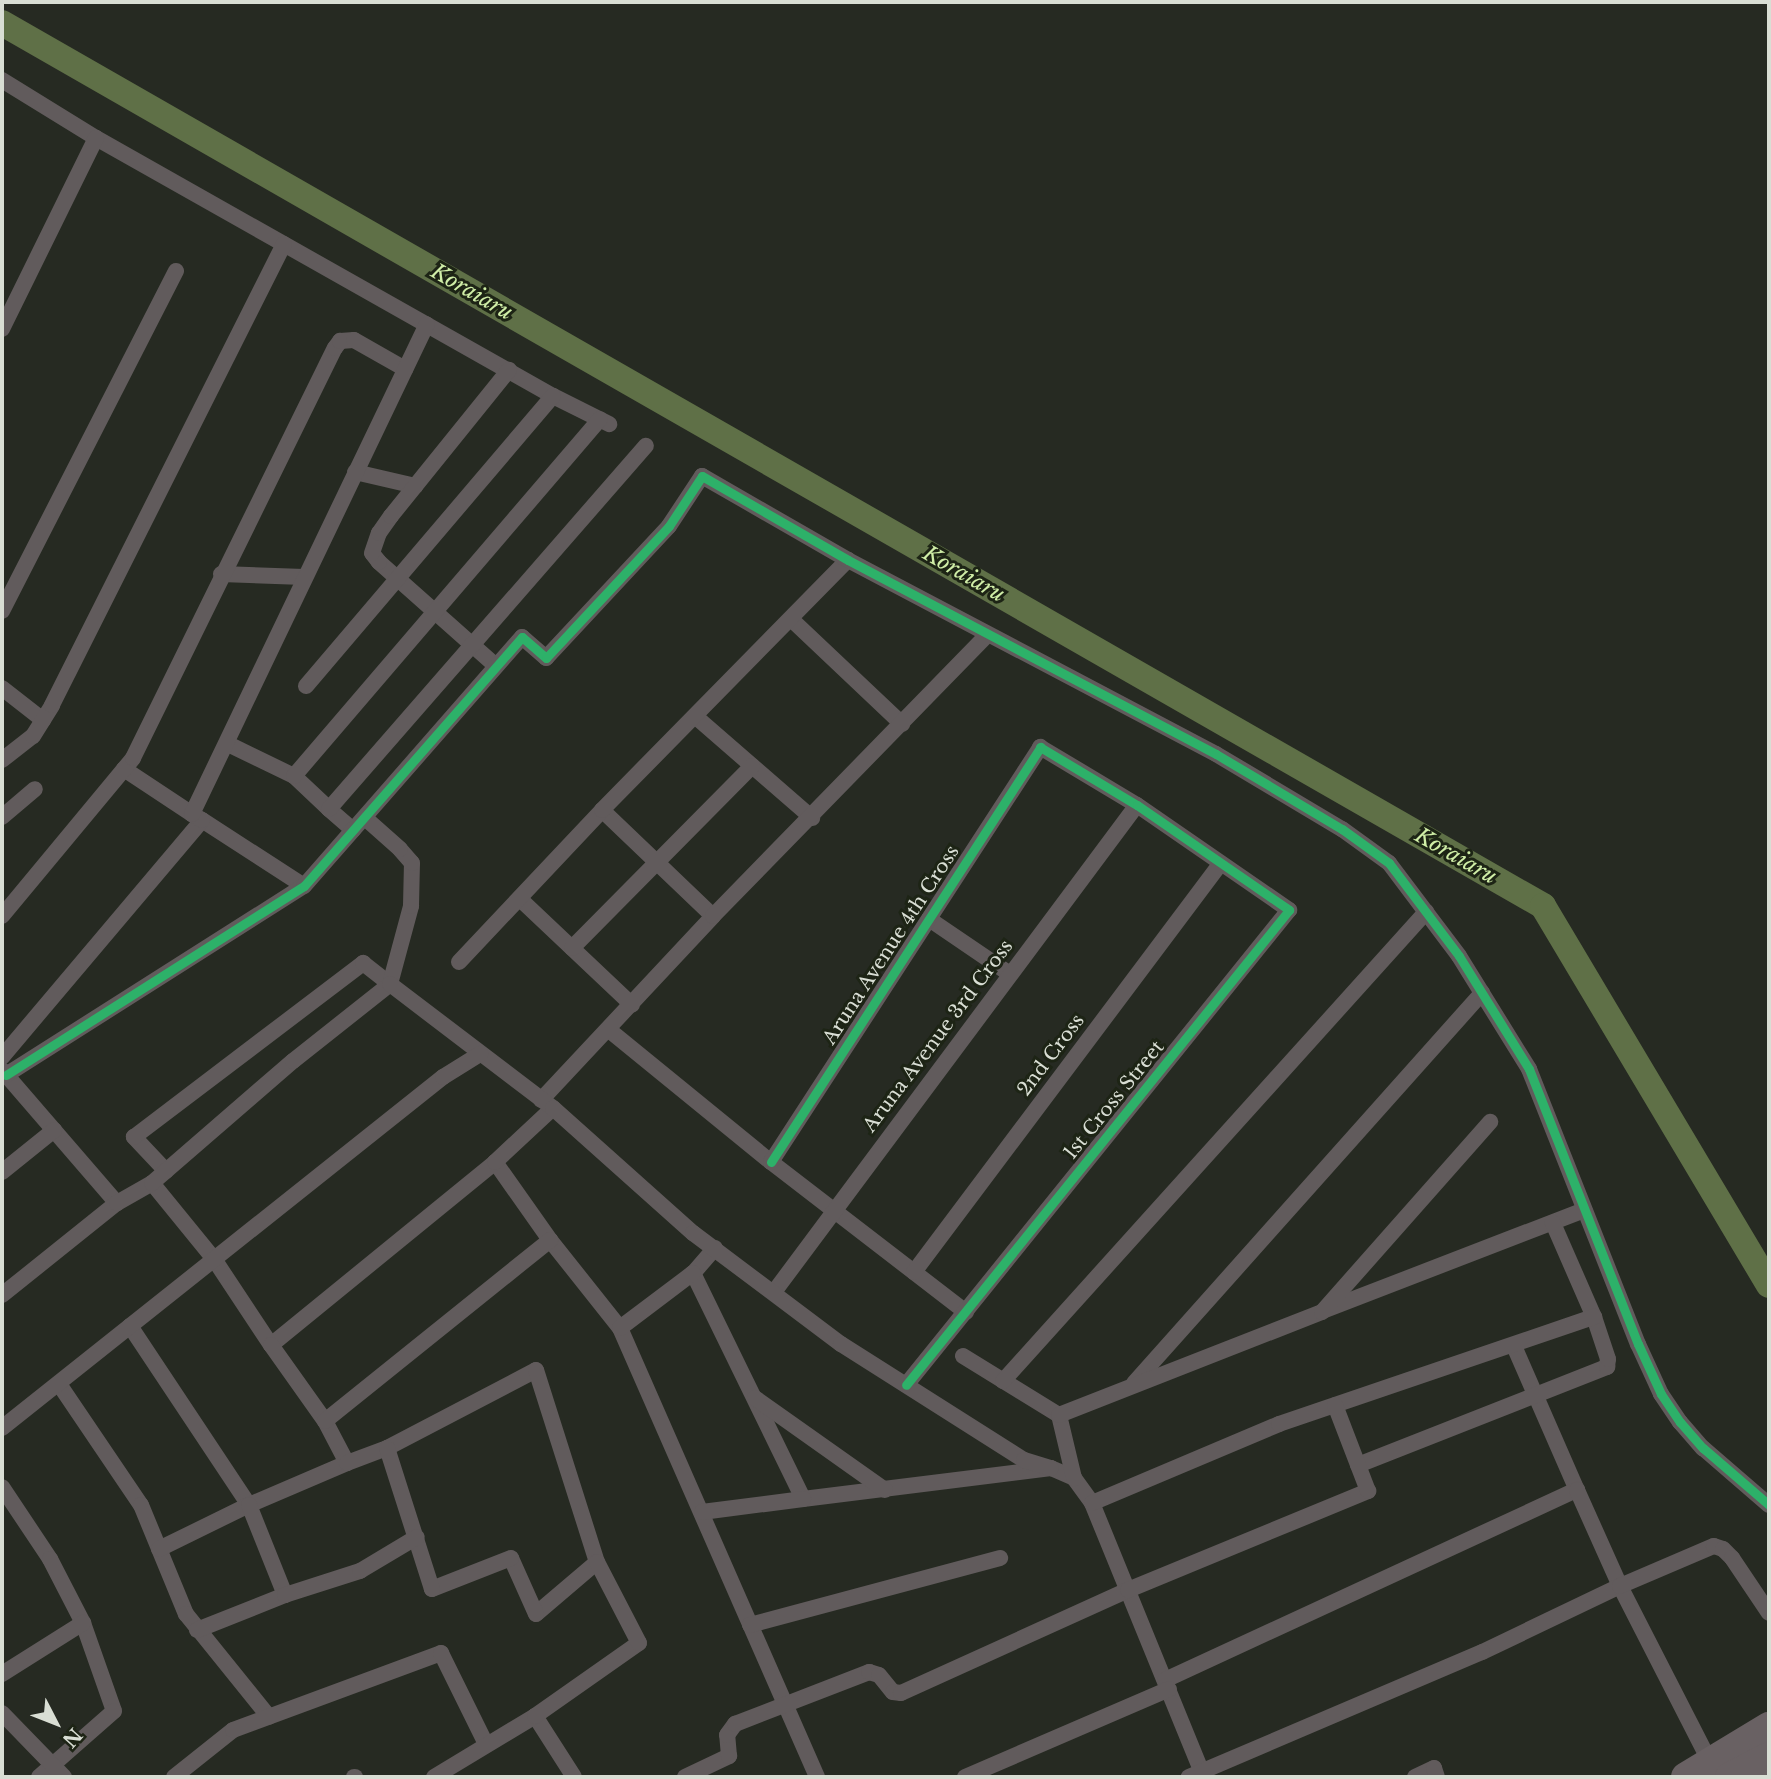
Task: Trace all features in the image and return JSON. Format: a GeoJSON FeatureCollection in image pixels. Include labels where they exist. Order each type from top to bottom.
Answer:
{"type":"FeatureCollection","features":[{"type":"Feature","properties":{"kind":"highway"},"geometry":{"type":"LineString","coordinates":[[1709,1773],[1769,1727]]}},
{"type":"Feature","properties":{"kind":"highway"},"geometry":{"type":"LineString","coordinates":[[1709,1773],[1769,1757]]}},
{"type":"Feature","properties":{"kind":"street"},"geometry":{"type":"LineString","coordinates":[[2,80],[96,138],[553,396],[604,421],[294,776]]}},
{"type":"Feature","properties":{"kind":"street"},"geometry":{"type":"LineString","coordinates":[[2,329],[96,138]]}},
{"type":"Feature","properties":{"kind":"street"},"geometry":{"type":"LineString","coordinates":[[2,760],[33,736],[43,720],[284,244]]}},
{"type":"Feature","properties":{"kind":"street"},"geometry":{"type":"LineString","coordinates":[[2,611],[176,271]]}},
{"type":"Feature","properties":{"kind":"street"},"geometry":{"type":"LineString","coordinates":[[2,1057],[197,817],[304,577],[427,324]]}},
{"type":"Feature","properties":{"kind":"street"},"geometry":{"type":"LineString","coordinates":[[2,916],[133,758],[221,574],[340,341],[354,340],[405,369]]}},
{"type":"Feature","properties":{"kind":"street"},"geometry":{"type":"LineString","coordinates":[[496,666],[375,557],[374,544],[391,516],[509,370]]}},
{"type":"Feature","properties":{"kind":"street"},"geometry":{"type":"LineString","coordinates":[[306,686],[553,396]]}},
{"type":"Feature","properties":{"kind":"street"},"geometry":{"type":"LineString","coordinates":[[329,809],[646,446]]}},
{"type":"Feature","properties":{"kind":"street"},"geometry":{"type":"LineString","coordinates":[[355,472],[415,486]]}},
{"type":"Feature","properties":{"kind":"street"},"geometry":{"type":"LineString","coordinates":[[117,1203],[4,1072],[304,886],[522,637],[546,658],[669,526],[702,476],[848,560],[1216,754],[1342,829],[1389,863],[1482,993],[1529,1069],[1584,1210],[1661,1394],[1680,1422],[1703,1448],[1769,1505]]}},
{"type":"Feature","properties":{"kind":"street"},"geometry":{"type":"LineString","coordinates":[[458,962],[602,810],[848,560]]}},
{"type":"Feature","properties":{"kind":"street"},"geometry":{"type":"LineString","coordinates":[[221,574],[304,577]]}},
{"type":"Feature","properties":{"kind":"street"},"geometry":{"type":"LineString","coordinates":[[790,619],[902,724]]}},
{"type":"Feature","properties":{"kind":"street"},"geometry":{"type":"LineString","coordinates":[[271,1345],[495,1162],[609,1030],[713,916],[812,818],[987,635]]}},
{"type":"Feature","properties":{"kind":"street"},"geometry":{"type":"LineString","coordinates":[[2,688],[43,720]]}},
{"type":"Feature","properties":{"kind":"street"},"geometry":{"type":"LineString","coordinates":[[696,717],[812,818]]}},
{"type":"Feature","properties":{"kind":"street"},"geometry":{"type":"LineString","coordinates":[[2,1295],[117,1203],[152,1183],[293,1061],[390,984],[411,906],[412,863],[400,849],[329,809],[294,776],[228,744]]}},
{"type":"Feature","properties":{"kind":"street","name":"Aruna Avenue 4th Cross"},"geometry":{"type":"LineString","coordinates":[[771,1162],[1040,747],[1137,805]]}},
{"type":"Feature","properties":{"kind":"street"},"geometry":{"type":"LineString","coordinates":[[572,948],[752,766]]}},
{"type":"Feature","properties":{"kind":"street"},"geometry":{"type":"LineString","coordinates":[[124,769],[304,886]]}},
{"type":"Feature","properties":{"kind":"street"},"geometry":{"type":"LineString","coordinates":[[2,817],[35,789]]}},
{"type":"Feature","properties":{"kind":"street"},"geometry":{"type":"LineString","coordinates":[[1137,805],[1221,863]]}},
{"type":"Feature","properties":{"kind":"street","name":"Aruna Avenue 3rd Cross"},"geometry":{"type":"LineString","coordinates":[[774,1292],[1137,805]]}},
{"type":"Feature","properties":{"kind":"street"},"geometry":{"type":"LineString","coordinates":[[602,810],[713,916]]}},
{"type":"Feature","properties":{"kind":"street","name":"1st Cross Street"},"geometry":{"type":"LineString","coordinates":[[906,1385],[1289,910],[1221,863]]}},
{"type":"Feature","properties":{"kind":"street","name":"2nd Cross"},"geometry":{"type":"LineString","coordinates":[[914,1272],[1221,863]]}},
{"type":"Feature","properties":{"kind":"street"},"geometry":{"type":"LineString","coordinates":[[520,899],[632,1005]]}},
{"type":"Feature","properties":{"kind":"street"},"geometry":{"type":"LineString","coordinates":[[1003,1381],[1426,912]]}},
{"type":"Feature","properties":{"kind":"street"},"geometry":{"type":"LineString","coordinates":[[929,919],[1010,974]]}},
{"type":"Feature","properties":{"kind":"street"},"geometry":{"type":"LineString","coordinates":[[166,1171],[134,1137],[363,963],[547,1104],[693,1233],[841,1344],[1024,1460],[1074,1478]]}},
{"type":"Feature","properties":{"kind":"street"},"geometry":{"type":"LineString","coordinates":[[1131,1387],[1482,993]]}},
{"type":"Feature","properties":{"kind":"street"},"geometry":{"type":"LineString","coordinates":[[609,1030],[771,1162],[836,1209],[966,1312]]}},
{"type":"Feature","properties":{"kind":"street"},"geometry":{"type":"LineString","coordinates":[[2,1428],[443,1077],[480,1054]]}},
{"type":"Feature","properties":{"kind":"street"},"geometry":{"type":"LineString","coordinates":[[1322,1311],[1490,1122]]}},
{"type":"Feature","properties":{"kind":"street"},"geometry":{"type":"LineString","coordinates":[[2,1172],[54,1130]]}},
{"type":"Feature","properties":{"kind":"street"},"geometry":{"type":"LineString","coordinates":[[495,1162],[550,1240],[620,1328],[817,1777]]}},
{"type":"Feature","properties":{"kind":"street"},"geometry":{"type":"LineString","coordinates":[[152,1183],[214,1259],[324,1421],[347,1463]]}},
{"type":"Feature","properties":{"kind":"street"},"geometry":{"type":"LineString","coordinates":[[1059,1415],[1584,1210]]}},
{"type":"Feature","properties":{"kind":"street"},"geometry":{"type":"LineString","coordinates":[[1358,1465],[1607,1367],[1608,1359],[1594,1318],[1553,1223]]}},
{"type":"Feature","properties":{"kind":"street"},"geometry":{"type":"LineString","coordinates":[[324,1421],[550,1240]]}},
{"type":"Feature","properties":{"kind":"street"},"geometry":{"type":"LineString","coordinates":[[620,1328],[693,1273],[715,1248]]}},
{"type":"Feature","properties":{"kind":"street"},"geometry":{"type":"LineString","coordinates":[[693,1273],[803,1499]]}},
{"type":"Feature","properties":{"kind":"street"},"geometry":{"type":"LineString","coordinates":[[1092,1503],[1279,1424],[1594,1318]]}},
{"type":"Feature","properties":{"kind":"street"},"geometry":{"type":"LineString","coordinates":[[130,1326],[249,1506],[285,1595]]}},
{"type":"Feature","properties":{"kind":"street"},"geometry":{"type":"LineString","coordinates":[[1514,1346],[1620,1586],[1709,1773]]}},
{"type":"Feature","properties":{"kind":"street"},"geometry":{"type":"LineString","coordinates":[[963,1356],[1059,1415],[1074,1478],[1092,1503],[1167,1685],[1198,1775],[1482,1652],[1620,1586],[1714,1546],[1723,1549],[1732,1558],[1769,1614]]}},
{"type":"Feature","properties":{"kind":"street"},"geometry":{"type":"LineString","coordinates":[[159,1549],[249,1506],[387,1448],[536,1370],[597,1562],[639,1643],[535,1716],[434,1777]]}},
{"type":"Feature","properties":{"kind":"street"},"geometry":{"type":"LineString","coordinates":[[59,1384],[141,1505],[186,1614],[269,1717]]}},
{"type":"Feature","properties":{"kind":"street"},"geometry":{"type":"LineString","coordinates":[[753,1396],[884,1490]]}},
{"type":"Feature","properties":{"kind":"street"},"geometry":{"type":"LineString","coordinates":[[685,1777],[729,1756],[727,1735],[735,1724],[869,1672],[879,1675],[893,1692],[901,1693],[1128,1590],[1368,1491],[1335,1405]]}},
{"type":"Feature","properties":{"kind":"street"},"geometry":{"type":"LineString","coordinates":[[387,1448],[432,1589],[511,1558],[536,1614],[597,1562]]}},
{"type":"Feature","properties":{"kind":"street"},"geometry":{"type":"LineString","coordinates":[[702,1512],[1051,1468]]}},
{"type":"Feature","properties":{"kind":"street"},"geometry":{"type":"LineString","coordinates":[[2,1487],[50,1559],[83,1623],[114,1710],[39,1777]]}},
{"type":"Feature","properties":{"kind":"street"},"geometry":{"type":"LineString","coordinates":[[965,1777],[1167,1685],[1577,1490]]}},
{"type":"Feature","properties":{"kind":"street"},"geometry":{"type":"LineString","coordinates":[[197,1630],[285,1595],[360,1572],[417,1537]]}},
{"type":"Feature","properties":{"kind":"street"},"geometry":{"type":"LineString","coordinates":[[750,1625],[1000,1558]]}},
{"type":"Feature","properties":{"kind":"street"},"geometry":{"type":"LineString","coordinates":[[2,1674],[83,1623]]}},
{"type":"Feature","properties":{"kind":"street"},"geometry":{"type":"LineString","coordinates":[[174,1777],[233,1730],[440,1653],[486,1745]]}},
{"type":"Feature","properties":{"kind":"street"},"geometry":{"type":"LineString","coordinates":[[2,1713],[64,1777]]}},
{"type":"Feature","properties":{"kind":"street"},"geometry":{"type":"LineString","coordinates":[[535,1716],[574,1777]]}},
{"type":"Feature","properties":{"kind":"street"},"geometry":{"type":"LineString","coordinates":[[1415,1777],[1434,1768],[1437,1777]]}},
{"type":"Feature","properties":{"kind":"waterway","name":"Koraiaru"},"geometry":{"type":"LineString","coordinates":[[2,23],[1543,906],[1769,1285]]}},
{"type":"Feature","properties":{"kind":"cycle path"},"geometry":{"type":"LineString","coordinates":[[6,1075],[304,886],[522,637],[546,658],[669,526],[702,476],[848,560],[1216,754],[1342,829],[1389,863],[1459,956],[1529,1069],[1638,1344],[1661,1394],[1680,1422],[1703,1448],[1769,1505]]}},
{"type":"Feature","properties":{"kind":"cycle path"},"geometry":{"type":"LineString","coordinates":[[771,1162],[1040,747],[1137,805],[1289,910],[906,1385]]}}]}
